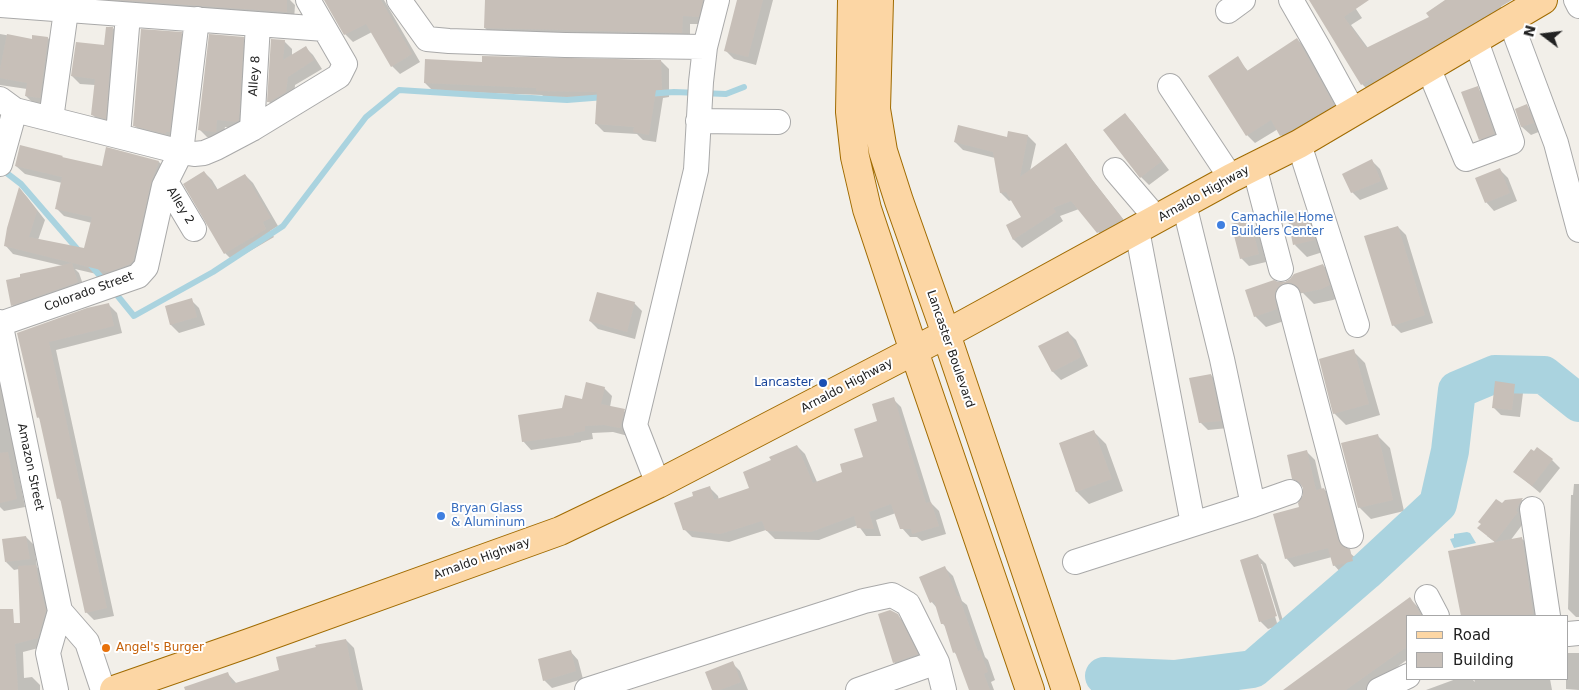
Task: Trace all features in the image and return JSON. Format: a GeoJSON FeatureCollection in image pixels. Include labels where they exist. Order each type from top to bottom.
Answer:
{"type":"FeatureCollection","features":[{"type":"Feature","properties":{"kind":"main road"},"geometry":{"type":"LineString","coordinates":[[852,0],[850,112],[855,157],[867,209],[1030,690]]}},
{"type":"Feature","properties":{"kind":"main road","name":"Lancaster Boulevard"},"geometry":{"type":"LineString","coordinates":[[879,0],[876,109],[883,151],[898,202],[946,334],[1066,690]]}},
{"type":"Feature","properties":{"kind":"main road","name":"Arnaldo Highway"},"geometry":{"type":"LineString","coordinates":[[114,690],[157,683],[560,530],[658,484],[914,351],[1242,172],[1299,144],[1544,0]]}},
{"type":"Feature","properties":{"kind":"street"},"geometry":{"type":"LineString","coordinates":[[0,164],[8,105],[52,119],[194,154],[204,153],[216,148],[252,129],[339,76],[345,64],[308,0]]}},
{"type":"Feature","properties":{"kind":"street"},"geometry":{"type":"LineString","coordinates":[[399,0],[427,39],[565,45],[705,47]]}},
{"type":"Feature","properties":{"kind":"street"},"geometry":{"type":"LineString","coordinates":[[658,484],[635,425],[696,170],[698,121],[705,47],[718,0]]}},
{"type":"Feature","properties":{"kind":"street"},"geometry":{"type":"LineString","coordinates":[[1291,0],[1353,111]]}},
{"type":"Feature","properties":{"kind":"street"},"geometry":{"type":"LineString","coordinates":[[1576,0],[1579,6]]}},
{"type":"Feature","properties":{"kind":"street"},"geometry":{"type":"LineString","coordinates":[[0,5],[325,28]]}},
{"type":"Feature","properties":{"kind":"street"},"geometry":{"type":"LineString","coordinates":[[52,119],[66,11]]}},
{"type":"Feature","properties":{"kind":"street"},"geometry":{"type":"LineString","coordinates":[[118,135],[128,14]]}},
{"type":"Feature","properties":{"kind":"street","name":"Colorado Street"},"geometry":{"type":"LineString","coordinates":[[0,323],[138,276],[146,267],[164,186],[181,152],[197,19]]}},
{"type":"Feature","properties":{"kind":"street"},"geometry":{"type":"LineString","coordinates":[[1510,20],[1556,143],[1579,230]]}},
{"type":"Feature","properties":{"kind":"street","name":"Alley 8"},"geometry":{"type":"LineString","coordinates":[[252,129],[258,24]]}},
{"type":"Feature","properties":{"kind":"street"},"geometry":{"type":"LineString","coordinates":[[1428,67],[1466,158],[1512,142],[1476,41]]}},
{"type":"Feature","properties":{"kind":"street"},"geometry":{"type":"LineString","coordinates":[[1170,86],[1242,172],[1281,269]]}},
{"type":"Feature","properties":{"kind":"street"},"geometry":{"type":"LineString","coordinates":[[698,121],[778,122]]}},
{"type":"Feature","properties":{"kind":"street"},"geometry":{"type":"LineString","coordinates":[[1299,144],[1357,325]]}},
{"type":"Feature","properties":{"kind":"street"},"geometry":{"type":"LineString","coordinates":[[1115,170],[1147,225],[1193,524]]}},
{"type":"Feature","properties":{"kind":"street","name":"Alley 2"},"geometry":{"type":"LineString","coordinates":[[166,182],[194,229]]}},
{"type":"Feature","properties":{"kind":"street"},"geometry":{"type":"LineString","coordinates":[[1184,204],[1222,359],[1253,506]]}},
{"type":"Feature","properties":{"kind":"street"},"geometry":{"type":"LineString","coordinates":[[1288,296],[1351,536]]}},
{"type":"Feature","properties":{"kind":"street","name":"Amazon Street"},"geometry":{"type":"LineString","coordinates":[[0,323],[60,611],[48,654],[56,690]]}},
{"type":"Feature","properties":{"kind":"street"},"geometry":{"type":"LineString","coordinates":[[1075,562],[1253,506],[1290,492]]}},
{"type":"Feature","properties":{"kind":"street"},"geometry":{"type":"LineString","coordinates":[[1532,509],[1548,615]]}},
{"type":"Feature","properties":{"kind":"street"},"geometry":{"type":"LineString","coordinates":[[587,690],[617,685],[864,601],[892,596],[908,604],[937,662],[944,690]]}},
{"type":"Feature","properties":{"kind":"street","name":"Amazon Street"},"geometry":{"type":"LineString","coordinates":[[60,611],[87,642],[103,690]]}},
{"type":"Feature","properties":{"kind":"street"},"geometry":{"type":"LineString","coordinates":[[858,690],[937,662]]}},
{"type":"Feature","properties":{"kind":"street"},"geometry":{"type":"LineString","coordinates":[[1379,690],[1406,677]]}},
{"type":"Feature","properties":{"kind":"water"},"geometry":{"type":"Polygon","coordinates":[[[1470,533],[1476,543],[1454,548],[1450,539],[1454,538],[1454,534],[1470,533]]]}},
{"type":"Feature","properties":{"kind":"building"},"geometry":{"type":"Polygon","coordinates":[[[119,0],[287,0],[287,12],[119,0]]]}},
{"type":"Feature","properties":{"kind":"building"},"geometry":{"type":"Polygon","coordinates":[[[324,0],[381,0],[412,54],[391,67],[366,24],[344,35],[324,0]]]}},
{"type":"Feature","properties":{"kind":"building"},"geometry":{"type":"Polygon","coordinates":[[[485,0],[703,0],[699,17],[683,16],[682,33],[484,28],[485,0]]]}},
{"type":"Feature","properties":{"kind":"building"},"geometry":{"type":"Polygon","coordinates":[[[737,0],[763,0],[748,57],[724,51],[737,0]]]}},
{"type":"Feature","properties":{"kind":"building"},"geometry":{"type":"Polygon","coordinates":[[[1309,0],[1369,0],[1344,17],[1366,48],[1429,17],[1426,13],[1445,0],[1512,0],[1374,82],[1372,78],[1361,85],[1309,0]]]}},
{"type":"Feature","properties":{"kind":"building"},"geometry":{"type":"Polygon","coordinates":[[[106,27],[113,27],[106,119],[91,115],[95,79],[71,76],[76,42],[104,45],[106,27]]]}},
{"type":"Feature","properties":{"kind":"building"},"geometry":{"type":"Polygon","coordinates":[[[141,29],[182,32],[170,132],[166,132],[166,134],[133,126],[141,29]]]}},
{"type":"Feature","properties":{"kind":"building"},"geometry":{"type":"Polygon","coordinates":[[[7,34],[32,39],[32,35],[48,37],[40,98],[25,96],[27,83],[0,78],[7,34]]]}},
{"type":"Feature","properties":{"kind":"building"},"geometry":{"type":"Polygon","coordinates":[[[209,34],[244,37],[239,120],[236,122],[217,120],[216,132],[198,130],[209,34]]]}},
{"type":"Feature","properties":{"kind":"building"},"geometry":{"type":"Polygon","coordinates":[[[1297,38],[1334,105],[1280,136],[1271,120],[1246,136],[1208,76],[1238,56],[1247,71],[1297,38]]]}},
{"type":"Feature","properties":{"kind":"building"},"geometry":{"type":"Polygon","coordinates":[[[271,39],[285,40],[283,60],[306,46],[314,60],[288,77],[286,92],[267,102],[271,39]]]}},
{"type":"Feature","properties":{"kind":"building"},"geometry":{"type":"Polygon","coordinates":[[[482,56],[661,60],[662,90],[656,90],[649,135],[633,132],[634,127],[595,124],[597,92],[536,91],[536,88],[424,83],[425,59],[482,62],[482,56]]]}},
{"type":"Feature","properties":{"kind":"building"},"geometry":{"type":"Polygon","coordinates":[[[1478,86],[1494,134],[1479,140],[1461,92],[1478,86]]]}},
{"type":"Feature","properties":{"kind":"building"},"geometry":{"type":"Polygon","coordinates":[[[1527,104],[1534,123],[1521,127],[1515,109],[1527,104]]]}},
{"type":"Feature","properties":{"kind":"building"},"geometry":{"type":"Polygon","coordinates":[[[1125,113],[1162,161],[1140,178],[1103,130],[1125,113]]]}},
{"type":"Feature","properties":{"kind":"building"},"geometry":{"type":"Polygon","coordinates":[[[958,125],[1007,137],[1008,131],[1028,135],[1020,177],[1066,143],[1123,219],[1097,233],[1071,201],[1053,208],[1056,212],[1013,240],[1006,225],[1021,217],[1006,192],[1000,193],[993,152],[954,142],[958,125]]]}},
{"type":"Feature","properties":{"kind":"building"},"geometry":{"type":"Polygon","coordinates":[[[20,145],[102,166],[106,147],[159,161],[151,183],[133,261],[130,264],[109,272],[4,246],[7,228],[19,187],[37,211],[29,237],[84,248],[92,217],[55,209],[62,177],[15,166],[20,145]]]}},
{"type":"Feature","properties":{"kind":"building"},"geometry":{"type":"Polygon","coordinates":[[[1372,159],[1381,181],[1351,193],[1342,174],[1372,159]]]}},
{"type":"Feature","properties":{"kind":"building"},"geometry":{"type":"Polygon","coordinates":[[[1500,168],[1510,193],[1485,203],[1475,178],[1500,168]]]}},
{"type":"Feature","properties":{"kind":"building"},"geometry":{"type":"Polygon","coordinates":[[[204,171],[216,190],[245,174],[271,218],[263,222],[266,229],[224,254],[183,184],[204,171]]]}},
{"type":"Feature","properties":{"kind":"building"},"geometry":{"type":"Polygon","coordinates":[[[1306,211],[1315,240],[1293,245],[1287,215],[1306,211]]]}},
{"type":"Feature","properties":{"kind":"building"},"geometry":{"type":"Polygon","coordinates":[[[1250,219],[1259,254],[1240,259],[1231,224],[1250,219]]]}},
{"type":"Feature","properties":{"kind":"building"},"geometry":{"type":"Polygon","coordinates":[[[1398,226],[1425,315],[1392,326],[1364,236],[1398,226]]]}},
{"type":"Feature","properties":{"kind":"building"},"geometry":{"type":"Polygon","coordinates":[[[72,263],[78,282],[11,306],[6,280],[20,277],[20,274],[72,263]]]}},
{"type":"Feature","properties":{"kind":"building"},"geometry":{"type":"Polygon","coordinates":[[[1323,264],[1330,285],[1322,289],[1301,293],[1297,286],[1291,283],[1284,283],[1275,292],[1277,309],[1254,317],[1245,290],[1274,280],[1285,282],[1294,274],[1323,264]]]}},
{"type":"Feature","properties":{"kind":"building"},"geometry":{"type":"Polygon","coordinates":[[[597,292],[635,302],[627,332],[589,321],[597,292]]]}},
{"type":"Feature","properties":{"kind":"building"},"geometry":{"type":"Polygon","coordinates":[[[192,298],[197,317],[170,325],[165,306],[192,298]]]}},
{"type":"Feature","properties":{"kind":"building"},"geometry":{"type":"Polygon","coordinates":[[[109,303],[114,326],[49,342],[107,608],[85,613],[60,498],[57,499],[39,417],[37,418],[17,333],[87,308],[109,303]]]}},
{"type":"Feature","properties":{"kind":"building"},"geometry":{"type":"Polygon","coordinates":[[[1068,331],[1081,357],[1052,372],[1038,346],[1068,331]]]}},
{"type":"Feature","properties":{"kind":"building"},"geometry":{"type":"Polygon","coordinates":[[[1354,349],[1369,404],[1333,414],[1319,359],[1354,349]]]}},
{"type":"Feature","properties":{"kind":"building"},"geometry":{"type":"Polygon","coordinates":[[[1211,374],[1221,421],[1199,423],[1189,378],[1211,374]]]}},
{"type":"Feature","properties":{"kind":"building"},"geometry":{"type":"Polygon","coordinates":[[[1495,381],[1515,384],[1512,410],[1492,408],[1495,381]]]}},
{"type":"Feature","properties":{"kind":"building"},"geometry":{"type":"Polygon","coordinates":[[[586,382],[605,387],[601,404],[625,409],[620,428],[604,425],[585,426],[585,431],[574,433],[574,435],[522,442],[518,415],[562,408],[565,395],[582,399],[586,382]]]}},
{"type":"Feature","properties":{"kind":"building"},"geometry":{"type":"Polygon","coordinates":[[[894,397],[926,503],[931,502],[939,526],[912,534],[911,529],[900,529],[891,504],[869,512],[874,529],[857,528],[854,516],[811,532],[766,531],[762,521],[720,534],[683,530],[674,503],[693,496],[692,492],[710,486],[714,500],[749,488],[743,472],[771,460],[769,457],[797,445],[813,483],[842,472],[840,464],[863,457],[854,429],[877,421],[872,404],[894,397]]]}},
{"type":"Feature","properties":{"kind":"building"},"geometry":{"type":"Polygon","coordinates":[[[1094,430],[1112,479],[1076,492],[1059,443],[1094,430]]]}},
{"type":"Feature","properties":{"kind":"building"},"geometry":{"type":"Polygon","coordinates":[[[1378,434],[1393,500],[1358,508],[1341,443],[1378,434]]]}},
{"type":"Feature","properties":{"kind":"building"},"geometry":{"type":"Polygon","coordinates":[[[1537,447],[1553,459],[1532,486],[1513,472],[1531,449],[1534,451],[1537,447]]]}},
{"type":"Feature","properties":{"kind":"building"},"geometry":{"type":"Polygon","coordinates":[[[1307,450],[1316,490],[1324,488],[1338,539],[1342,546],[1350,549],[1353,561],[1333,566],[1328,548],[1285,559],[1273,514],[1299,507],[1298,503],[1303,495],[1303,488],[1299,482],[1292,479],[1287,455],[1307,450]]]}},
{"type":"Feature","properties":{"kind":"building"},"geometry":{"type":"Polygon","coordinates":[[[8,452],[17,499],[0,503],[0,453],[8,452]]]}},
{"type":"Feature","properties":{"kind":"building"},"geometry":{"type":"Polygon","coordinates":[[[1523,498],[1516,511],[1518,512],[1495,542],[1477,528],[1481,524],[1478,522],[1496,499],[1502,503],[1505,500],[1523,498]]]}},
{"type":"Feature","properties":{"kind":"building"},"geometry":{"type":"Polygon","coordinates":[[[26,536],[30,559],[5,562],[2,539],[26,536]]]}},
{"type":"Feature","properties":{"kind":"building"},"geometry":{"type":"Polygon","coordinates":[[[1522,537],[1533,614],[1461,615],[1448,551],[1522,537]]]}},
{"type":"Feature","properties":{"kind":"building"},"geometry":{"type":"Polygon","coordinates":[[[1258,554],[1277,616],[1259,622],[1240,560],[1258,554]]]}},
{"type":"Feature","properties":{"kind":"building"},"geometry":{"type":"Polygon","coordinates":[[[36,565],[46,610],[38,638],[15,644],[18,690],[0,690],[0,609],[13,609],[14,623],[20,623],[18,566],[36,565]]]}},
{"type":"Feature","properties":{"kind":"building"},"geometry":{"type":"Polygon","coordinates":[[[945,566],[957,596],[959,596],[978,651],[980,650],[988,672],[984,674],[990,690],[969,690],[955,652],[953,653],[944,624],[941,624],[934,601],[930,603],[919,577],[945,566]]]}},
{"type":"Feature","properties":{"kind":"building"},"geometry":{"type":"Polygon","coordinates":[[[1410,597],[1421,615],[1406,615],[1406,647],[1346,690],[1283,690],[1410,597]]]}},
{"type":"Feature","properties":{"kind":"building"},"geometry":{"type":"Polygon","coordinates":[[[890,610],[898,614],[918,654],[893,663],[878,614],[890,610]]]}},
{"type":"Feature","properties":{"kind":"building"},"geometry":{"type":"Polygon","coordinates":[[[346,639],[358,690],[185,690],[184,687],[228,672],[232,684],[279,670],[276,657],[316,647],[315,645],[346,639]]]}},
{"type":"Feature","properties":{"kind":"building"},"geometry":{"type":"Polygon","coordinates":[[[571,650],[576,671],[543,681],[538,659],[571,650]]]}},
{"type":"Feature","properties":{"kind":"building"},"geometry":{"type":"Polygon","coordinates":[[[733,661],[741,682],[720,690],[712,690],[705,672],[733,661]]]}},
{"type":"Feature","properties":{"kind":"waterway"},"geometry":{"type":"LineString","coordinates":[[647,94],[674,92],[726,94],[744,87]]}},
{"type":"Feature","properties":{"kind":"waterway"},"geometry":{"type":"LineString","coordinates":[[112,289],[134,316],[213,272],[283,226],[366,117],[399,90],[567,100],[605,97]]}},
{"type":"Feature","properties":{"kind":"waterway"},"geometry":{"type":"LineString","coordinates":[[0,168],[21,184],[79,251]]}},
{"type":"Feature","properties":{"kind":"waterway"},"geometry":{"type":"LineString","coordinates":[[89,263],[105,282]]}},
{"type":"Feature","properties":{"kind":"waterway"},"geometry":{"type":"LineString","coordinates":[[1104,676],[1174,679],[1253,669],[1365,572],[1438,504],[1450,451],[1457,390],[1495,374],[1544,375],[1579,403]]}},
{"type":"Feature","properties":{"kind":"place","name":"Camachile Home Builders Center"},"geometry":{"type":"Point","coordinates":[1221,225]}},
{"type":"Feature","properties":{"kind":"place","name":"Lancaster"},"geometry":{"type":"Point","coordinates":[823,383]}},
{"type":"Feature","properties":{"kind":"place","name":"Bryan Glass & Aluminum"},"geometry":{"type":"Point","coordinates":[441,516]}},
{"type":"Feature","properties":{"kind":"place","name":"Angel's Burger"},"geometry":{"type":"Point","coordinates":[106,648]}}]}
